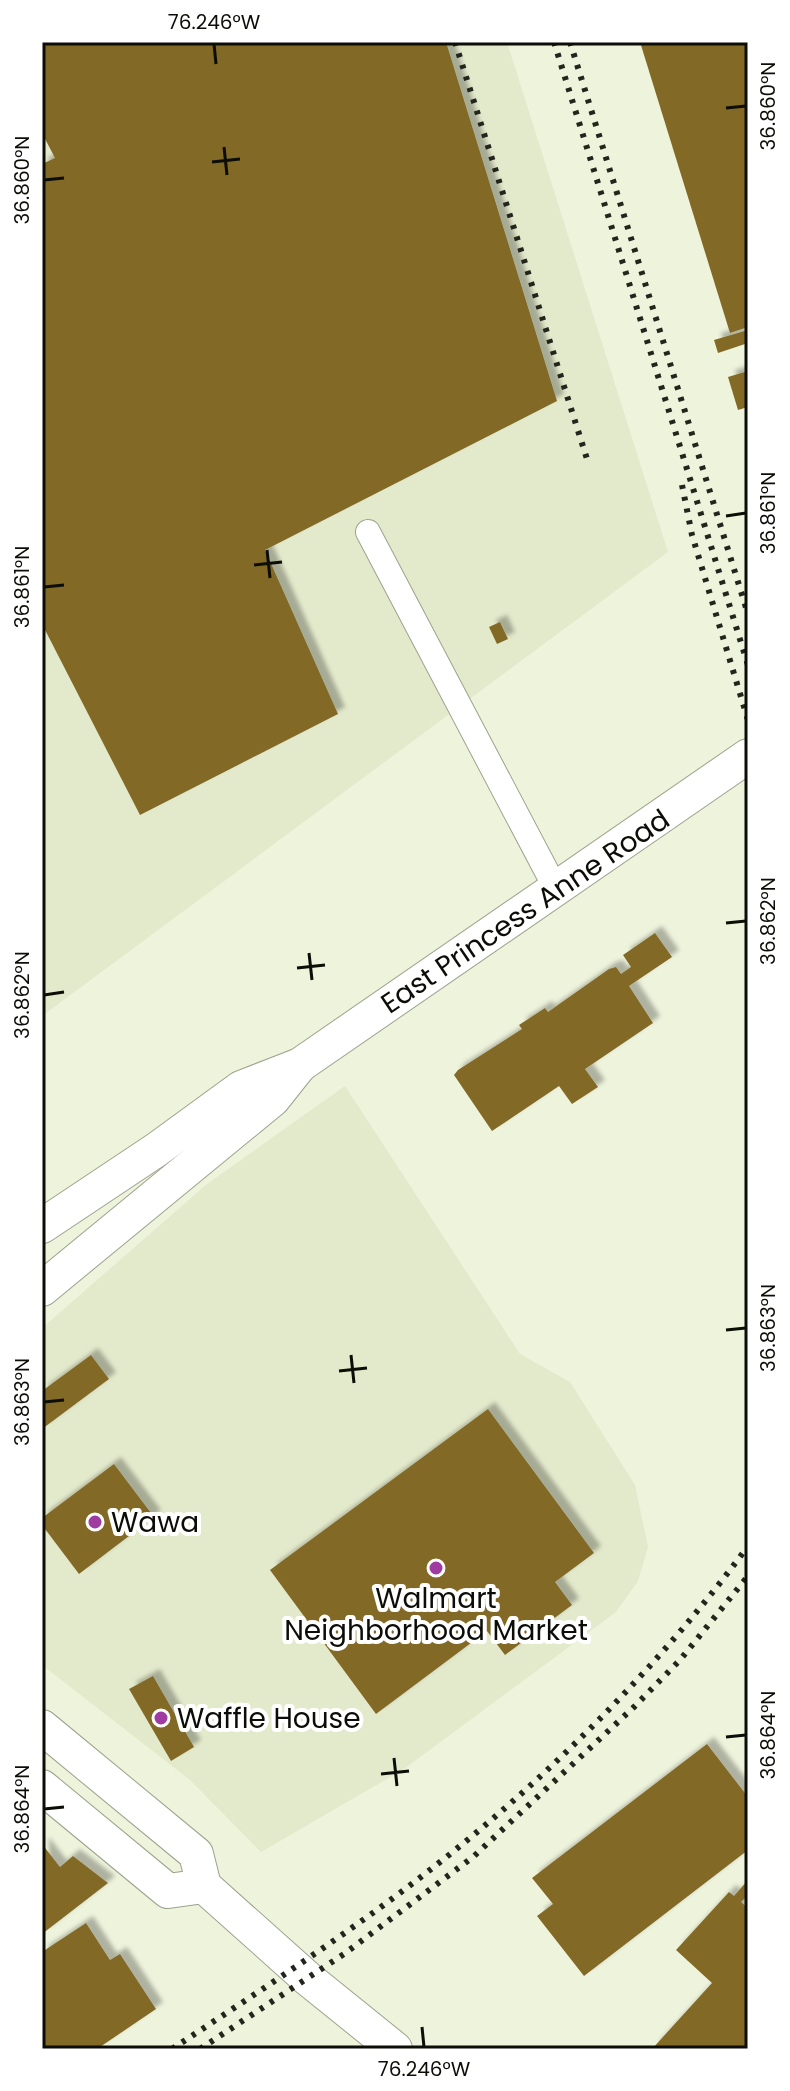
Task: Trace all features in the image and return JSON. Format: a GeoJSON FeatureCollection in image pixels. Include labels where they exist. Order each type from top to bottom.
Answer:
{"type":"FeatureCollection","features":[{"type":"Feature","properties":{"kind":"main road","name":"East Princess Anne Road"},"geometry":{"type":"LineString","coordinates":[[42,1226],[156,1150],[241,1088],[300,1065],[748,756]]}},
{"type":"Feature","properties":{"kind":"main road","name":"East Princess Anne Road"},"geometry":{"type":"LineString","coordinates":[[42,1289],[273,1099],[300,1065]]}},
{"type":"Feature","properties":{"kind":"main road"},"geometry":{"type":"LineString","coordinates":[[42,1727],[196,1854],[204,1886],[307,1978],[395,2049]]}},
{"type":"Feature","properties":{"kind":"main road"},"geometry":{"type":"LineString","coordinates":[[42,1787],[168,1891],[204,1886]]}},
{"type":"Feature","properties":{"kind":"street"},"geometry":{"type":"LineString","coordinates":[[368,532],[556,889]]}},
{"type":"Feature","properties":{"kind":"shaded area"},"geometry":{"type":"Polygon","coordinates":[[[42,42],[507,42],[668,552],[42,1016],[42,42]]]}},
{"type":"Feature","properties":{"kind":"shaded area"},"geometry":{"type":"Polygon","coordinates":[[[345,1086],[520,1354],[570,1382],[635,1485],[648,1547],[638,1581],[616,1612],[404,1769],[261,1852],[190,1780],[42,1665],[42,1328],[207,1184],[345,1086]]]}},
{"type":"Feature","properties":{"kind":"building"},"geometry":{"type":"Polygon","coordinates":[[[42,42],[446,42],[557,401],[265,550],[338,714],[140,815],[42,624],[42,164],[55,158],[42,133],[42,42]]]}},
{"type":"Feature","properties":{"kind":"building"},"geometry":{"type":"Polygon","coordinates":[[[640,42],[748,42],[748,327],[730,333],[640,42]]]}},
{"type":"Feature","properties":{"kind":"building"},"geometry":{"type":"Polygon","coordinates":[[[748,330],[748,343],[718,353],[714,340],[748,330]]]}},
{"type":"Feature","properties":{"kind":"building"},"geometry":{"type":"Polygon","coordinates":[[[748,371],[748,407],[738,410],[728,377],[748,371]]]}},
{"type":"Feature","properties":{"kind":"building"},"geometry":{"type":"Polygon","coordinates":[[[500,622],[508,639],[497,644],[489,627],[500,622]]]}},
{"type":"Feature","properties":{"kind":"building"},"geometry":{"type":"Polygon","coordinates":[[[655,933],[672,957],[629,986],[653,1023],[585,1069],[598,1087],[572,1104],[559,1086],[492,1131],[454,1075],[458,1070],[522,1029],[519,1025],[545,1008],[548,1012],[609,969],[616,967],[621,974],[631,967],[623,955],[655,933]]]}},
{"type":"Feature","properties":{"kind":"building"},"geometry":{"type":"Polygon","coordinates":[[[91,1355],[109,1379],[42,1429],[42,1391],[91,1355]]]}},
{"type":"Feature","properties":{"kind":"building"},"geometry":{"type":"Polygon","coordinates":[[[488,1409],[594,1553],[555,1582],[572,1605],[505,1655],[487,1631],[376,1714],[270,1570],[488,1409]]]}},
{"type":"Feature","properties":{"kind":"building","name":"Wawa"},"geometry":{"type":"Polygon","coordinates":[[[114,1464],[154,1517],[79,1574],[42,1525],[42,1518],[114,1464]]]}},
{"type":"Feature","properties":{"kind":"building"},"geometry":{"type":"Polygon","coordinates":[[[153,1676],[194,1747],[171,1761],[129,1689],[153,1676]]]}},
{"type":"Feature","properties":{"kind":"building"},"geometry":{"type":"Polygon","coordinates":[[[707,1744],[748,1797],[748,1850],[584,1976],[537,1916],[553,1904],[532,1878],[707,1744]]]}},
{"type":"Feature","properties":{"kind":"building"},"geometry":{"type":"Polygon","coordinates":[[[42,1844],[60,1867],[73,1856],[108,1883],[42,1934],[42,1844]]]}},
{"type":"Feature","properties":{"kind":"building"},"geometry":{"type":"Polygon","coordinates":[[[748,1880],[748,1895],[741,1902],[748,1908],[748,2049],[652,2049],[712,1983],[676,1950],[729,1892],[734,1896],[748,1880]]]}},
{"type":"Feature","properties":{"kind":"building"},"geometry":{"type":"Polygon","coordinates":[[[86,1923],[110,1960],[120,1954],[156,2009],[97,2049],[42,2049],[42,1952],[86,1923]]]}},
{"type":"Feature","properties":{"kind":"railway"},"geometry":{"type":"LineString","coordinates":[[455,42],[587,459]]}},
{"type":"Feature","properties":{"kind":"railway"},"geometry":{"type":"LineString","coordinates":[[554,42],[748,665]]}},
{"type":"Feature","properties":{"kind":"railway"},"geometry":{"type":"LineString","coordinates":[[570,42],[748,614]]}},
{"type":"Feature","properties":{"kind":"railway"},"geometry":{"type":"LineString","coordinates":[[682,485],[692,535],[748,720]]}},
{"type":"Feature","properties":{"kind":"railway"},"geometry":{"type":"LineString","coordinates":[[172,2049],[364,1919],[426,1873],[514,1800],[639,1678],[714,1591],[748,1546]]}},
{"type":"Feature","properties":{"kind":"railway"},"geometry":{"type":"LineString","coordinates":[[200,2049],[344,1954],[473,1857],[680,1660],[748,1576]]}},
{"type":"Feature","properties":{"kind":"place","name":"Wawa"},"geometry":{"type":"Point","coordinates":[95,1522]}},
{"type":"Feature","properties":{"kind":"place","name":"Walmart Neighborhood Market"},"geometry":{"type":"Point","coordinates":[436,1568]}},
{"type":"Feature","properties":{"kind":"place","name":"Waffle House"},"geometry":{"type":"Point","coordinates":[161,1718]}}]}
